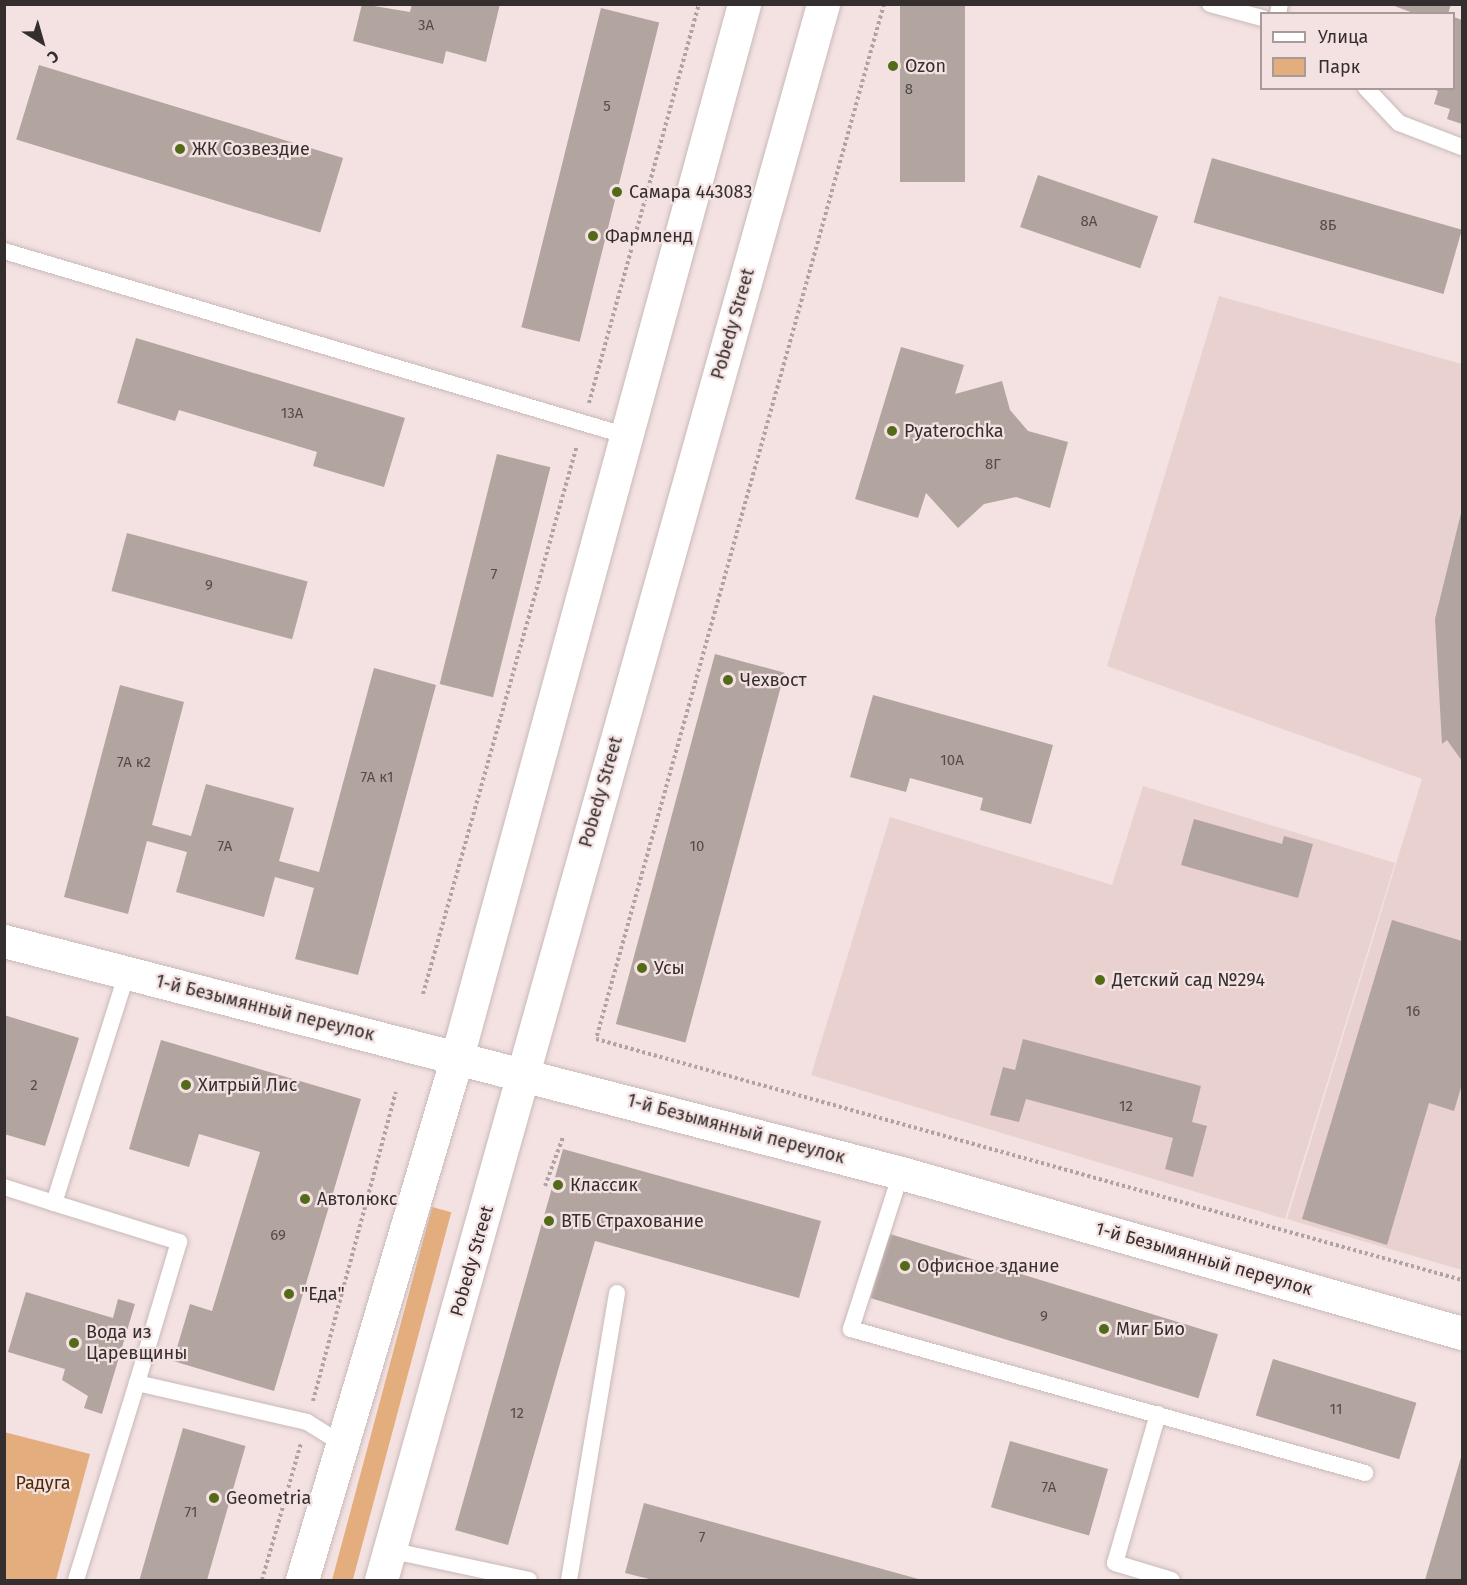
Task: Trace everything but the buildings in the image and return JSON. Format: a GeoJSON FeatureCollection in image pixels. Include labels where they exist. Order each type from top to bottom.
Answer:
{"type":"FeatureCollection","features":[{"type":"Feature","properties":{"kind":"main road"},"geometry":{"type":"LineString","coordinates":[[303,1581],[341,1443],[457,1057],[624,435],[744,4]]}},
{"type":"Feature","properties":{"kind":"main road","name":"Pobedy Street"},"geometry":{"type":"LineString","coordinates":[[381,1581],[824,4]]}},
{"type":"Feature","properties":{"kind":"main road","name":"1-й Безымянный переулок"},"geometry":{"type":"LineString","coordinates":[[4,941],[901,1173],[1462,1333]]}},
{"type":"Feature","properties":{"kind":"lane"},"geometry":{"type":"LineString","coordinates":[[1210,4],[1260,17]]}},
{"type":"Feature","properties":{"kind":"lane"},"geometry":{"type":"LineString","coordinates":[[1368,90],[1400,123],[1462,147]]}},
{"type":"Feature","properties":{"kind":"lane"},"geometry":{"type":"LineString","coordinates":[[4,251],[624,435]]}},
{"type":"Feature","properties":{"kind":"lane"},"geometry":{"type":"LineString","coordinates":[[54,1203],[127,973]]}},
{"type":"Feature","properties":{"kind":"lane"},"geometry":{"type":"LineString","coordinates":[[901,1173],[851,1329],[1365,1473]]}},
{"type":"Feature","properties":{"kind":"lane"},"geometry":{"type":"LineString","coordinates":[[4,1187],[179,1242],[76,1581]]}},
{"type":"Feature","properties":{"kind":"lane"},"geometry":{"type":"LineString","coordinates":[[569,1581],[617,1293]]}},
{"type":"Feature","properties":{"kind":"lane"},"geometry":{"type":"LineString","coordinates":[[137,1383],[307,1422],[341,1443]]}},
{"type":"Feature","properties":{"kind":"lane"},"geometry":{"type":"LineString","coordinates":[[1158,1414],[1115,1563],[1172,1581]]}},
{"type":"Feature","properties":{"kind":"lane"},"geometry":{"type":"LineString","coordinates":[[389,1550],[529,1581]]}},
{"type":"Feature","properties":{"kind":"path"},"geometry":{"type":"LineString","coordinates":[[423,994],[699,4]]}},
{"type":"Feature","properties":{"kind":"path"},"geometry":{"type":"LineString","coordinates":[[884,4],[597,1039],[1462,1280]]}},
{"type":"Feature","properties":{"kind":"path"},"geometry":{"type":"LineString","coordinates":[[262,1581],[396,1092]]}},
{"type":"Feature","properties":{"kind":"path"},"geometry":{"type":"LineString","coordinates":[[545,1186],[563,1137]]}},
{"type":"Feature","properties":{"kind":"shaded area"},"geometry":{"type":"Polygon","coordinates":[[[1219,296],[1462,364],[1462,1270],[1287,1219],[1422,779],[1107,666],[1219,296]]]}},
{"type":"Feature","properties":{"kind":"shaded area","name":"Детский сад №294"},"geometry":{"type":"Polygon","coordinates":[[[1143,786],[1395,863],[1285,1219],[811,1075],[890,817],[1112,885],[1143,786]]]}},
{"type":"Feature","properties":{"kind":"green space"},"geometry":{"type":"Polygon","coordinates":[[[432,1207],[451,1212],[353,1580],[332,1580],[432,1207]]]}},
{"type":"Feature","properties":{"kind":"green space","name":"Радyга"},"geometry":{"type":"Polygon","coordinates":[[[4,1432],[90,1454],[56,1580],[5,1580],[4,1432]]]}},
{"type":"Feature","properties":{"kind":"place","name":"Ozon"},"geometry":{"type":"Point","coordinates":[893,66]}},
{"type":"Feature","properties":{"kind":"place","name":"ЖК Созвездие"},"geometry":{"type":"Point","coordinates":[180,149]}},
{"type":"Feature","properties":{"kind":"place","name":"Самара 443083"},"geometry":{"type":"Point","coordinates":[617,192]}},
{"type":"Feature","properties":{"kind":"place","name":"Фармленд"},"geometry":{"type":"Point","coordinates":[593,236]}},
{"type":"Feature","properties":{"kind":"place","name":"Pyaterochka"},"geometry":{"type":"Point","coordinates":[892,431]}},
{"type":"Feature","properties":{"kind":"place","name":"Чехвост"},"geometry":{"type":"Point","coordinates":[728,680]}},
{"type":"Feature","properties":{"kind":"place","name":"Усы"},"geometry":{"type":"Point","coordinates":[642,968]}},
{"type":"Feature","properties":{"kind":"place","name":"Детский сад №294"},"geometry":{"type":"Point","coordinates":[1100,980]}},
{"type":"Feature","properties":{"kind":"place","name":"Хитрый Лис"},"geometry":{"type":"Point","coordinates":[186,1085]}},
{"type":"Feature","properties":{"kind":"place","name":"Классик"},"geometry":{"type":"Point","coordinates":[558,1185]}},
{"type":"Feature","properties":{"kind":"place","name":"Автолюкс"},"geometry":{"type":"Point","coordinates":[305,1199]}},
{"type":"Feature","properties":{"kind":"place","name":"ВТБ Страхование"},"geometry":{"type":"Point","coordinates":[549,1221]}},
{"type":"Feature","properties":{"kind":"place","name":"Офисное здание"},"geometry":{"type":"Point","coordinates":[905,1266]}},
{"type":"Feature","properties":{"kind":"place","name":"\"Еда\""},"geometry":{"type":"Point","coordinates":[289,1294]}},
{"type":"Feature","properties":{"kind":"place","name":"Миг Био"},"geometry":{"type":"Point","coordinates":[1104,1329]}},
{"type":"Feature","properties":{"kind":"place","name":"Вода из Царевщины"},"geometry":{"type":"Point","coordinates":[74,1343]}},
{"type":"Feature","properties":{"kind":"place","name":"Geometria"},"geometry":{"type":"Point","coordinates":[214,1498]}}]}
